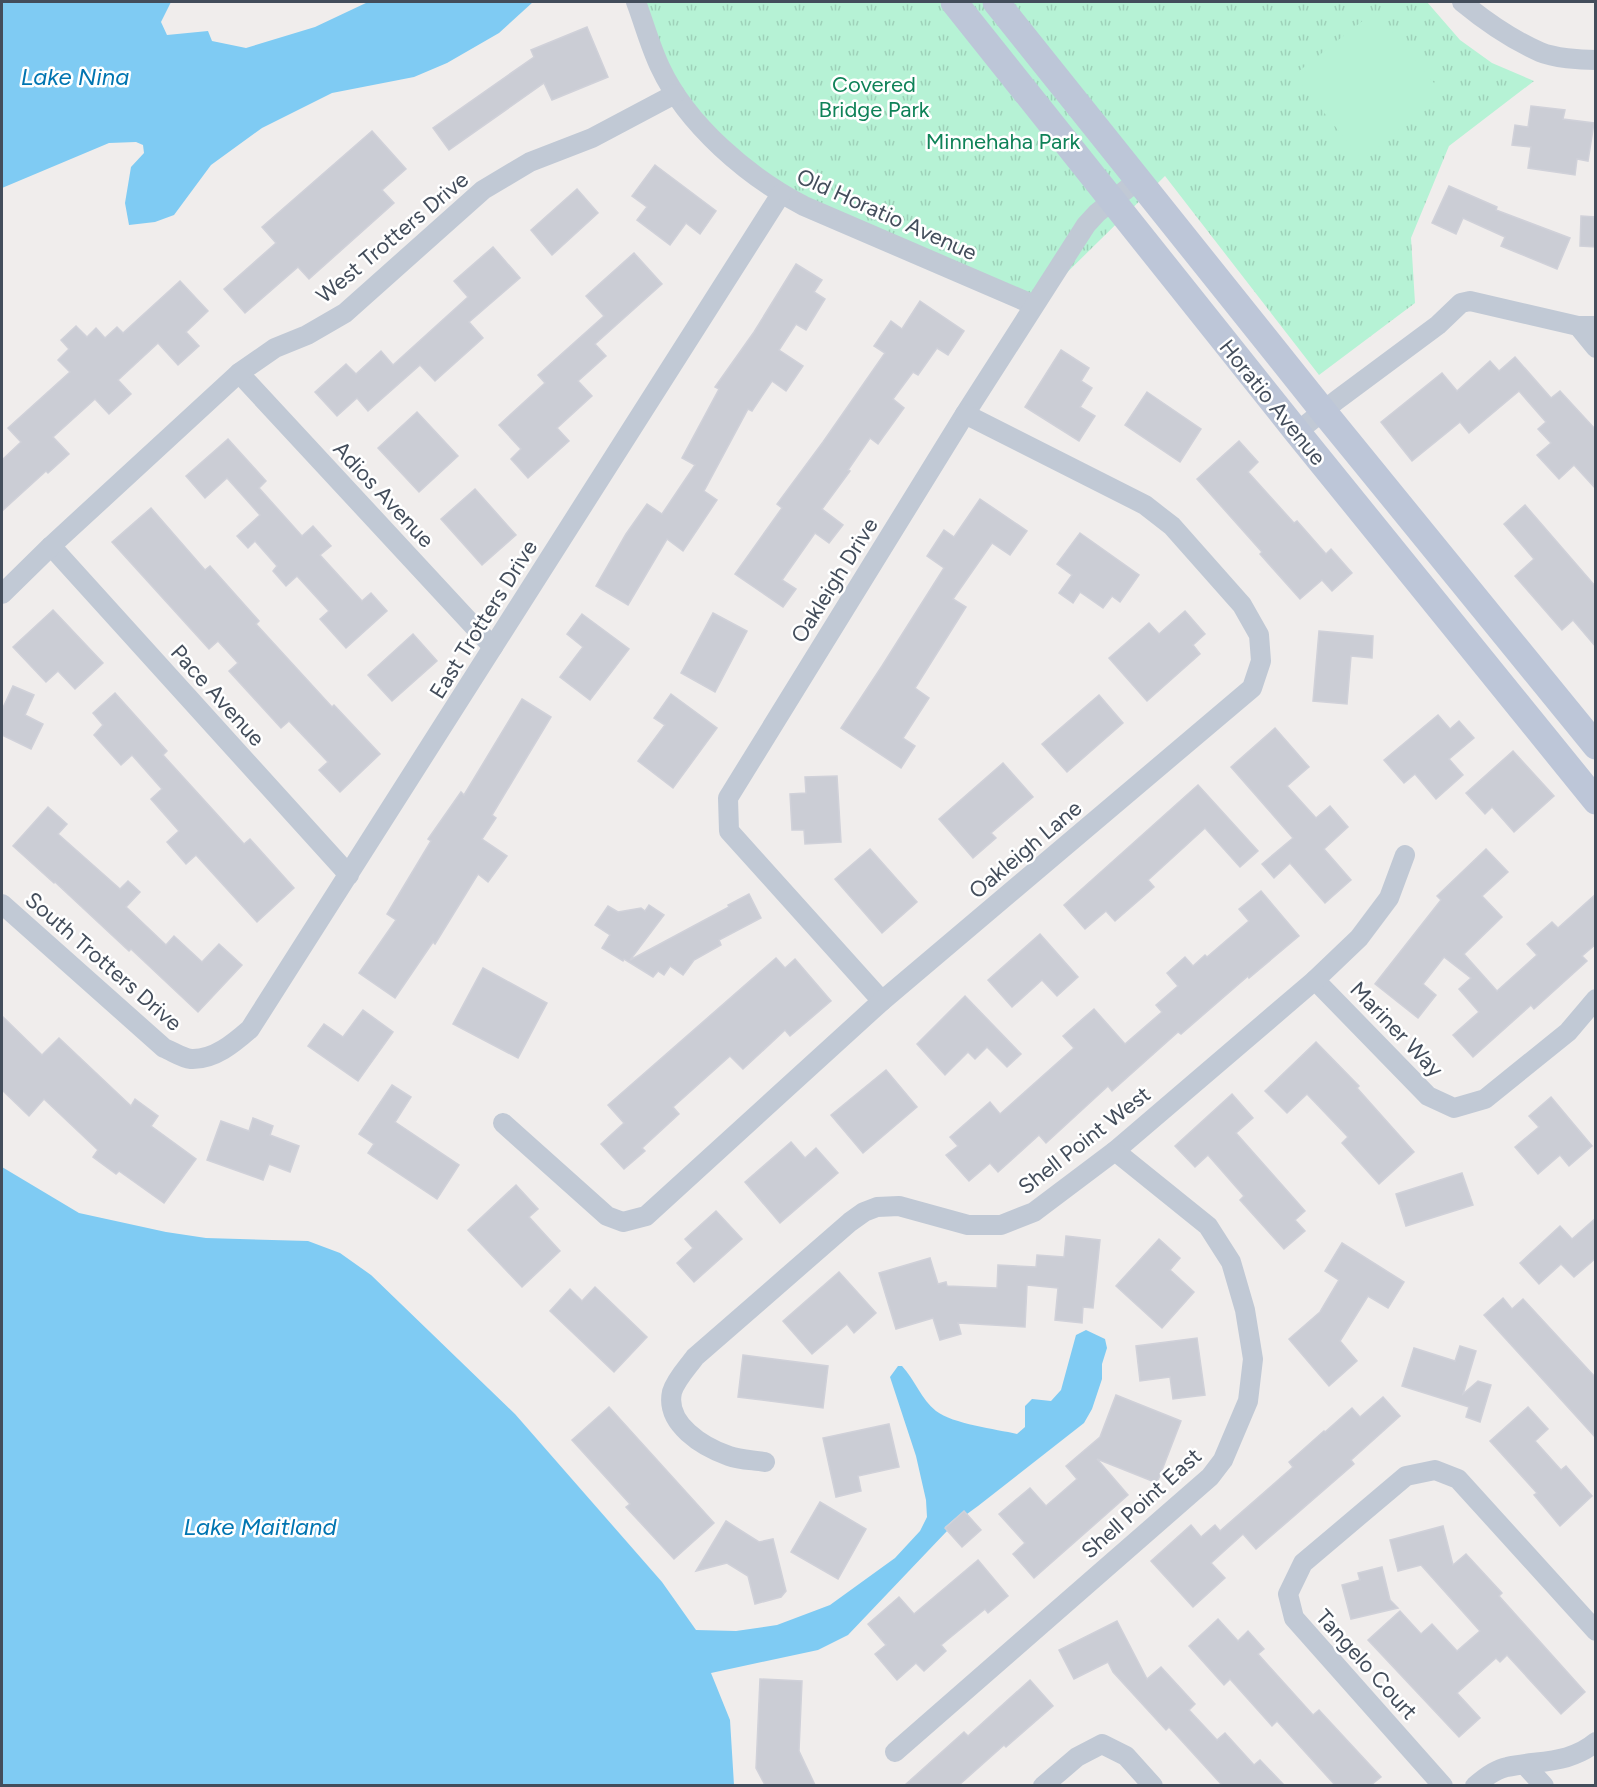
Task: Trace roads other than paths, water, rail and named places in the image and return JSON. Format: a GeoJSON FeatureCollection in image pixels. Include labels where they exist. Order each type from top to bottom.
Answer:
{"type":"FeatureCollection","features":[{"type":"Feature","properties":{"kind":"main road","name":"Horatio Avenue"},"geometry":{"type":"LineString","coordinates":[[954,2],[1297,432],[1596,801]]}},
{"type":"Feature","properties":{"kind":"main road","name":"Horatio Avenue"},"geometry":{"type":"LineString","coordinates":[[996,2],[1323,411],[1596,746]]}},
{"type":"Feature","properties":{"kind":"street","name":"Old Horatio Avenue"},"geometry":{"type":"LineString","coordinates":[[636,2],[660,67],[675,94],[693,118],[724,149],[781,194],[880,240],[1034,305]]}},
{"type":"Feature","properties":{"kind":"street"},"geometry":{"type":"LineString","coordinates":[[1462,2],[1482,18],[1542,53],[1596,60]]}},
{"type":"Feature","properties":{"kind":"street","name":"West Trotters Drive"},"geometry":{"type":"LineString","coordinates":[[2,594],[239,373],[275,348],[307,335],[345,313],[483,190],[530,162],[592,138],[675,94]]}},
{"type":"Feature","properties":{"kind":"street","name":"Oakleigh Drive"},"geometry":{"type":"LineString","coordinates":[[882,1001],[729,831],[728,798],[965,414],[1086,225],[1138,180]]}},
{"type":"Feature","properties":{"kind":"street","name":"East Trotters Drive"},"geometry":{"type":"LineString","coordinates":[[211,1055],[230,1047],[250,1029],[781,194]]}},
{"type":"Feature","properties":{"kind":"street"},"geometry":{"type":"LineString","coordinates":[[1297,432],[1438,325],[1461,303],[1470,301],[1587,326],[1596,348]]}},
{"type":"Feature","properties":{"kind":"street","name":"Adios Avenue"},"geometry":{"type":"LineString","coordinates":[[239,373],[493,647]]}},
{"type":"Feature","properties":{"kind":"street","name":"Oakleigh Lane"},"geometry":{"type":"LineString","coordinates":[[503,1123],[607,1216],[623,1222],[646,1216],[882,1001],[1252,688],[1261,661],[1259,635],[1242,605],[1172,526],[1145,505],[965,414]]}},
{"type":"Feature","properties":{"kind":"street","name":"Pace Avenue"},"geometry":{"type":"LineString","coordinates":[[51,546],[349,875]]}},
{"type":"Feature","properties":{"kind":"street","name":"Shell Point West"},"geometry":{"type":"LineString","coordinates":[[765,1462],[730,1456],[704,1445],[681,1427],[672,1406],[672,1392],[695,1357],[864,1212],[876,1207],[899,1206],[968,1225],[1001,1225],[1034,1212],[1115,1151],[1315,980],[1359,938],[1389,898],[1405,855]]}},
{"type":"Feature","properties":{"kind":"street","name":"South Trotters Drive"},"geometry":{"type":"LineString","coordinates":[[2,904],[164,1048],[190,1059],[211,1055]]}},
{"type":"Feature","properties":{"kind":"street","name":"Mariner Way"},"geometry":{"type":"LineString","coordinates":[[1315,980],[1428,1096],[1454,1108],[1485,1099],[1568,1032],[1596,999]]}},
{"type":"Feature","properties":{"kind":"street","name":"Mariner Way"},"geometry":{"type":"LineString","coordinates":[[1568,1032],[1596,1018]]}},
{"type":"Feature","properties":{"kind":"street","name":"Shell Point East"},"geometry":{"type":"LineString","coordinates":[[895,1752],[1210,1477],[1223,1460],[1248,1401],[1253,1359],[1245,1310],[1231,1262],[1208,1226],[1115,1151]]}},
{"type":"Feature","properties":{"kind":"street","name":"Tangelo Court"},"geometry":{"type":"LineString","coordinates":[[1443,1785],[1294,1618],[1288,1594],[1303,1563],[1406,1476],[1435,1470],[1458,1479],[1596,1631]]}},
{"type":"Feature","properties":{"kind":"street"},"geometry":{"type":"LineString","coordinates":[[1476,1785],[1485,1777],[1505,1767],[1561,1760],[1586,1750],[1596,1742]]}},
{"type":"Feature","properties":{"kind":"street"},"geometry":{"type":"LineString","coordinates":[[1043,1785],[1077,1757],[1102,1744],[1126,1756],[1153,1785]]}},
{"type":"Feature","properties":{"kind":"street"},"geometry":{"type":"LineString","coordinates":[[1524,1764],[1544,1785]]}},
{"type":"Feature","properties":{"kind":"water","name":"Lake Nina"},"geometry":{"type":"Polygon","coordinates":[[[2,2],[171,2],[161,22],[167,35],[208,31],[212,41],[246,48],[315,27],[368,2],[533,2],[499,33],[447,63],[414,77],[332,93],[262,128],[211,165],[174,215],[155,222],[129,225],[125,203],[131,167],[144,153],[143,145],[136,142],[109,143],[2,188],[2,2]]]}},
{"type":"Feature","properties":{"kind":"water","name":"Lake Maitland"},"geometry":{"type":"Polygon","coordinates":[[[2,1167],[79,1213],[166,1232],[206,1238],[308,1241],[340,1253],[371,1275],[515,1414],[662,1582],[696,1630],[736,1631],[777,1625],[830,1605],[895,1558],[920,1531],[927,1517],[926,1500],[916,1456],[890,1377],[898,1366],[902,1366],[907,1371],[931,1406],[944,1416],[964,1423],[1017,1434],[1025,1427],[1025,1406],[1032,1399],[1051,1401],[1061,1390],[1076,1335],[1086,1330],[1105,1339],[1107,1348],[1102,1364],[1102,1379],[1092,1409],[1084,1423],[978,1506],[967,1514],[964,1511],[945,1527],[947,1531],[848,1635],[818,1650],[711,1673],[730,1720],[734,1785],[2,1786],[2,1167]]]}},
{"type":"Feature","properties":{"kind":"park label","name":"Covered Bridge Park"},"geometry":{"type":"Point","coordinates":[874,96]}},
{"type":"Feature","properties":{"kind":"park label","name":"Minnehaha Park"},"geometry":{"type":"Point","coordinates":[1003,141]}}]}
